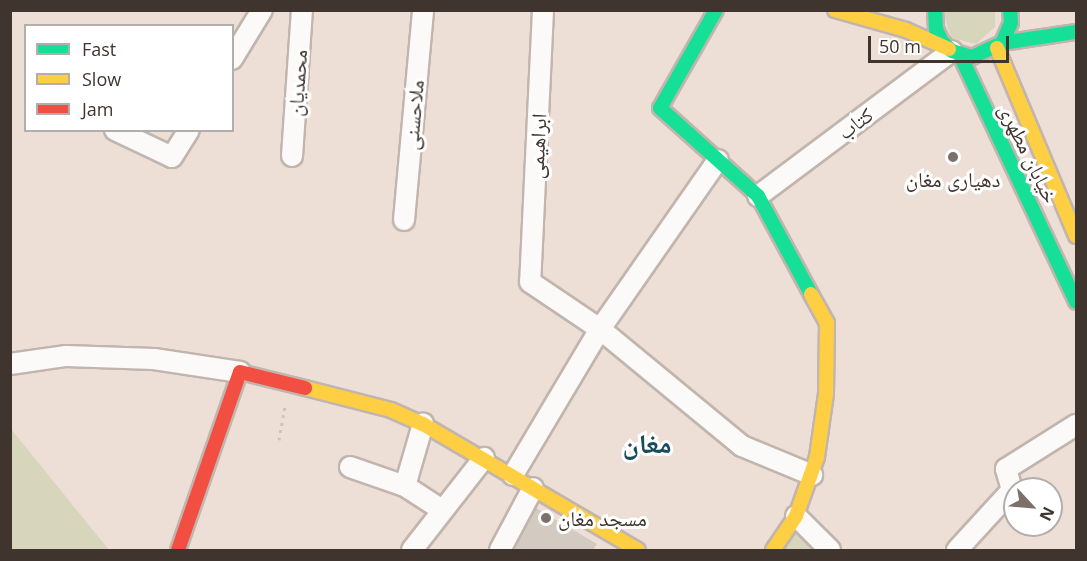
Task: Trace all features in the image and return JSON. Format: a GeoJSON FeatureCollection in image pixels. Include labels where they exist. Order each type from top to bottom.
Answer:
{"type":"FeatureCollection","features":[{"type":"Feature","properties":{"kind":"street"},"geometry":{"type":"LineString","coordinates":[[234,56],[262,10]]}},
{"type":"Feature","properties":{"kind":"street","name":"محمدیان"},"geometry":{"type":"LineString","coordinates":[[292,156],[302,10]]}},
{"type":"Feature","properties":{"kind":"street","name":"ملاحسنی"},"geometry":{"type":"LineString","coordinates":[[404,220],[423,10]]}},
{"type":"Feature","properties":{"kind":"street","name":"ابراهیمی"},"geometry":{"type":"LineString","coordinates":[[543,10],[530,282],[600,329]]}},
{"type":"Feature","properties":{"kind":"street"},"geometry":{"type":"LineString","coordinates":[[716,10],[660,108],[758,196],[827,323],[826,394],[812,475],[796,516],[773,550]]}},
{"type":"Feature","properties":{"kind":"street"},"geometry":{"type":"LineString","coordinates":[[836,10],[906,30],[956,53],[985,54],[999,46],[1077,32]]}},
{"type":"Feature","properties":{"kind":"street","name":"خیابان مطهری"},"geometry":{"type":"LineString","coordinates":[[935,10],[936,29],[956,53],[1077,302]]}},
{"type":"Feature","properties":{"kind":"street"},"geometry":{"type":"LineString","coordinates":[[999,46],[1011,23],[1010,10]]}},
{"type":"Feature","properties":{"kind":"street","name":"خیابان مطهری"},"geometry":{"type":"LineString","coordinates":[[999,46],[1075,226]]}},
{"type":"Feature","properties":{"kind":"street","name":"کتاب"},"geometry":{"type":"LineString","coordinates":[[758,196],[956,53]]}},
{"type":"Feature","properties":{"kind":"street"},"geometry":{"type":"LineString","coordinates":[[119,132],[172,157],[188,132]]}},
{"type":"Feature","properties":{"kind":"street"},"geometry":{"type":"LineString","coordinates":[[513,475],[600,329],[718,160]]}},
{"type":"Feature","properties":{"kind":"street"},"geometry":{"type":"LineString","coordinates":[[600,329],[742,446],[812,475]]}},
{"type":"Feature","properties":{"kind":"street"},"geometry":{"type":"LineString","coordinates":[[10,364],[66,356],[154,359],[240,372],[391,410],[423,424],[484,458],[638,550]]}},
{"type":"Feature","properties":{"kind":"street"},"geometry":{"type":"LineString","coordinates":[[178,550],[240,372]]}},
{"type":"Feature","properties":{"kind":"street"},"geometry":{"type":"LineString","coordinates":[[405,486],[423,424]]}},
{"type":"Feature","properties":{"kind":"street"},"geometry":{"type":"LineString","coordinates":[[957,550],[1012,490],[1006,469],[1077,425]]}},
{"type":"Feature","properties":{"kind":"street"},"geometry":{"type":"LineString","coordinates":[[412,550],[484,458]]}},
{"type":"Feature","properties":{"kind":"street"},"geometry":{"type":"LineString","coordinates":[[350,466],[405,486],[442,510]]}},
{"type":"Feature","properties":{"kind":"street"},"geometry":{"type":"LineString","coordinates":[[500,550],[533,488]]}},
{"type":"Feature","properties":{"kind":"street"},"geometry":{"type":"LineString","coordinates":[[796,516],[830,550]]}},
{"type":"Feature","properties":{"kind":"path"},"geometry":{"type":"LineString","coordinates":[[279,440],[288,385]]}},
{"type":"Feature","properties":{"kind":"shaded area"},"geometry":{"type":"Polygon","coordinates":[[[943,11],[995,11],[995,27],[976,44],[951,38],[943,11]]]}},
{"type":"Feature","properties":{"kind":"shaded area"},"geometry":{"type":"Polygon","coordinates":[[[11,429],[109,550],[11,550],[11,429]]]}},
{"type":"Feature","properties":{"kind":"shaded area"},"geometry":{"type":"Polygon","coordinates":[[[796,516],[829,550],[773,550],[796,516]]]}},
{"type":"Feature","properties":{"kind":"building","name":"مسجد مغان"},"geometry":{"type":"Polygon","coordinates":[[[536,508],[597,544],[593,550],[513,550],[536,508]]]}},
{"type":"Feature","properties":{"kind":"traffic: fast"},"geometry":{"type":"LineString","coordinates":[[716,10],[660,108],[758,196],[811,294]]}},
{"type":"Feature","properties":{"kind":"traffic: fast"},"geometry":{"type":"LineString","coordinates":[[935,10],[936,29],[942,42],[952,51],[972,57],[1002,43],[1011,23],[1010,10]]}},
{"type":"Feature","properties":{"kind":"traffic: fast"},"geometry":{"type":"LineString","coordinates":[[1002,43],[1076,32]]}},
{"type":"Feature","properties":{"kind":"traffic: fast"},"geometry":{"type":"LineString","coordinates":[[960,55],[1076,302]]}},
{"type":"Feature","properties":{"kind":"traffic: slow"},"geometry":{"type":"LineString","coordinates":[[835,10],[906,30],[949,49]]}},
{"type":"Feature","properties":{"kind":"traffic: slow"},"geometry":{"type":"LineString","coordinates":[[997,48],[1076,236]]}},
{"type":"Feature","properties":{"kind":"traffic: slow"},"geometry":{"type":"LineString","coordinates":[[773,550],[796,516],[817,457],[826,394],[827,323],[811,294]]}},
{"type":"Feature","properties":{"kind":"traffic: slow"},"geometry":{"type":"LineString","coordinates":[[305,388],[391,410],[423,424],[638,550]]}},
{"type":"Feature","properties":{"kind":"traffic: jam"},"geometry":{"type":"LineString","coordinates":[[178,550],[240,372],[305,388]]}},
{"type":"Feature","properties":{"kind":"place","name":"دهیاری مغان"},"geometry":{"type":"Point","coordinates":[953,157]}},
{"type":"Feature","properties":{"kind":"place","name":"مسجد مغان"},"geometry":{"type":"Point","coordinates":[546,518]}},
{"type":"Feature","properties":{"kind":"district","name":"مغان"},"geometry":{"type":"Point","coordinates":[647,443]}}]}
